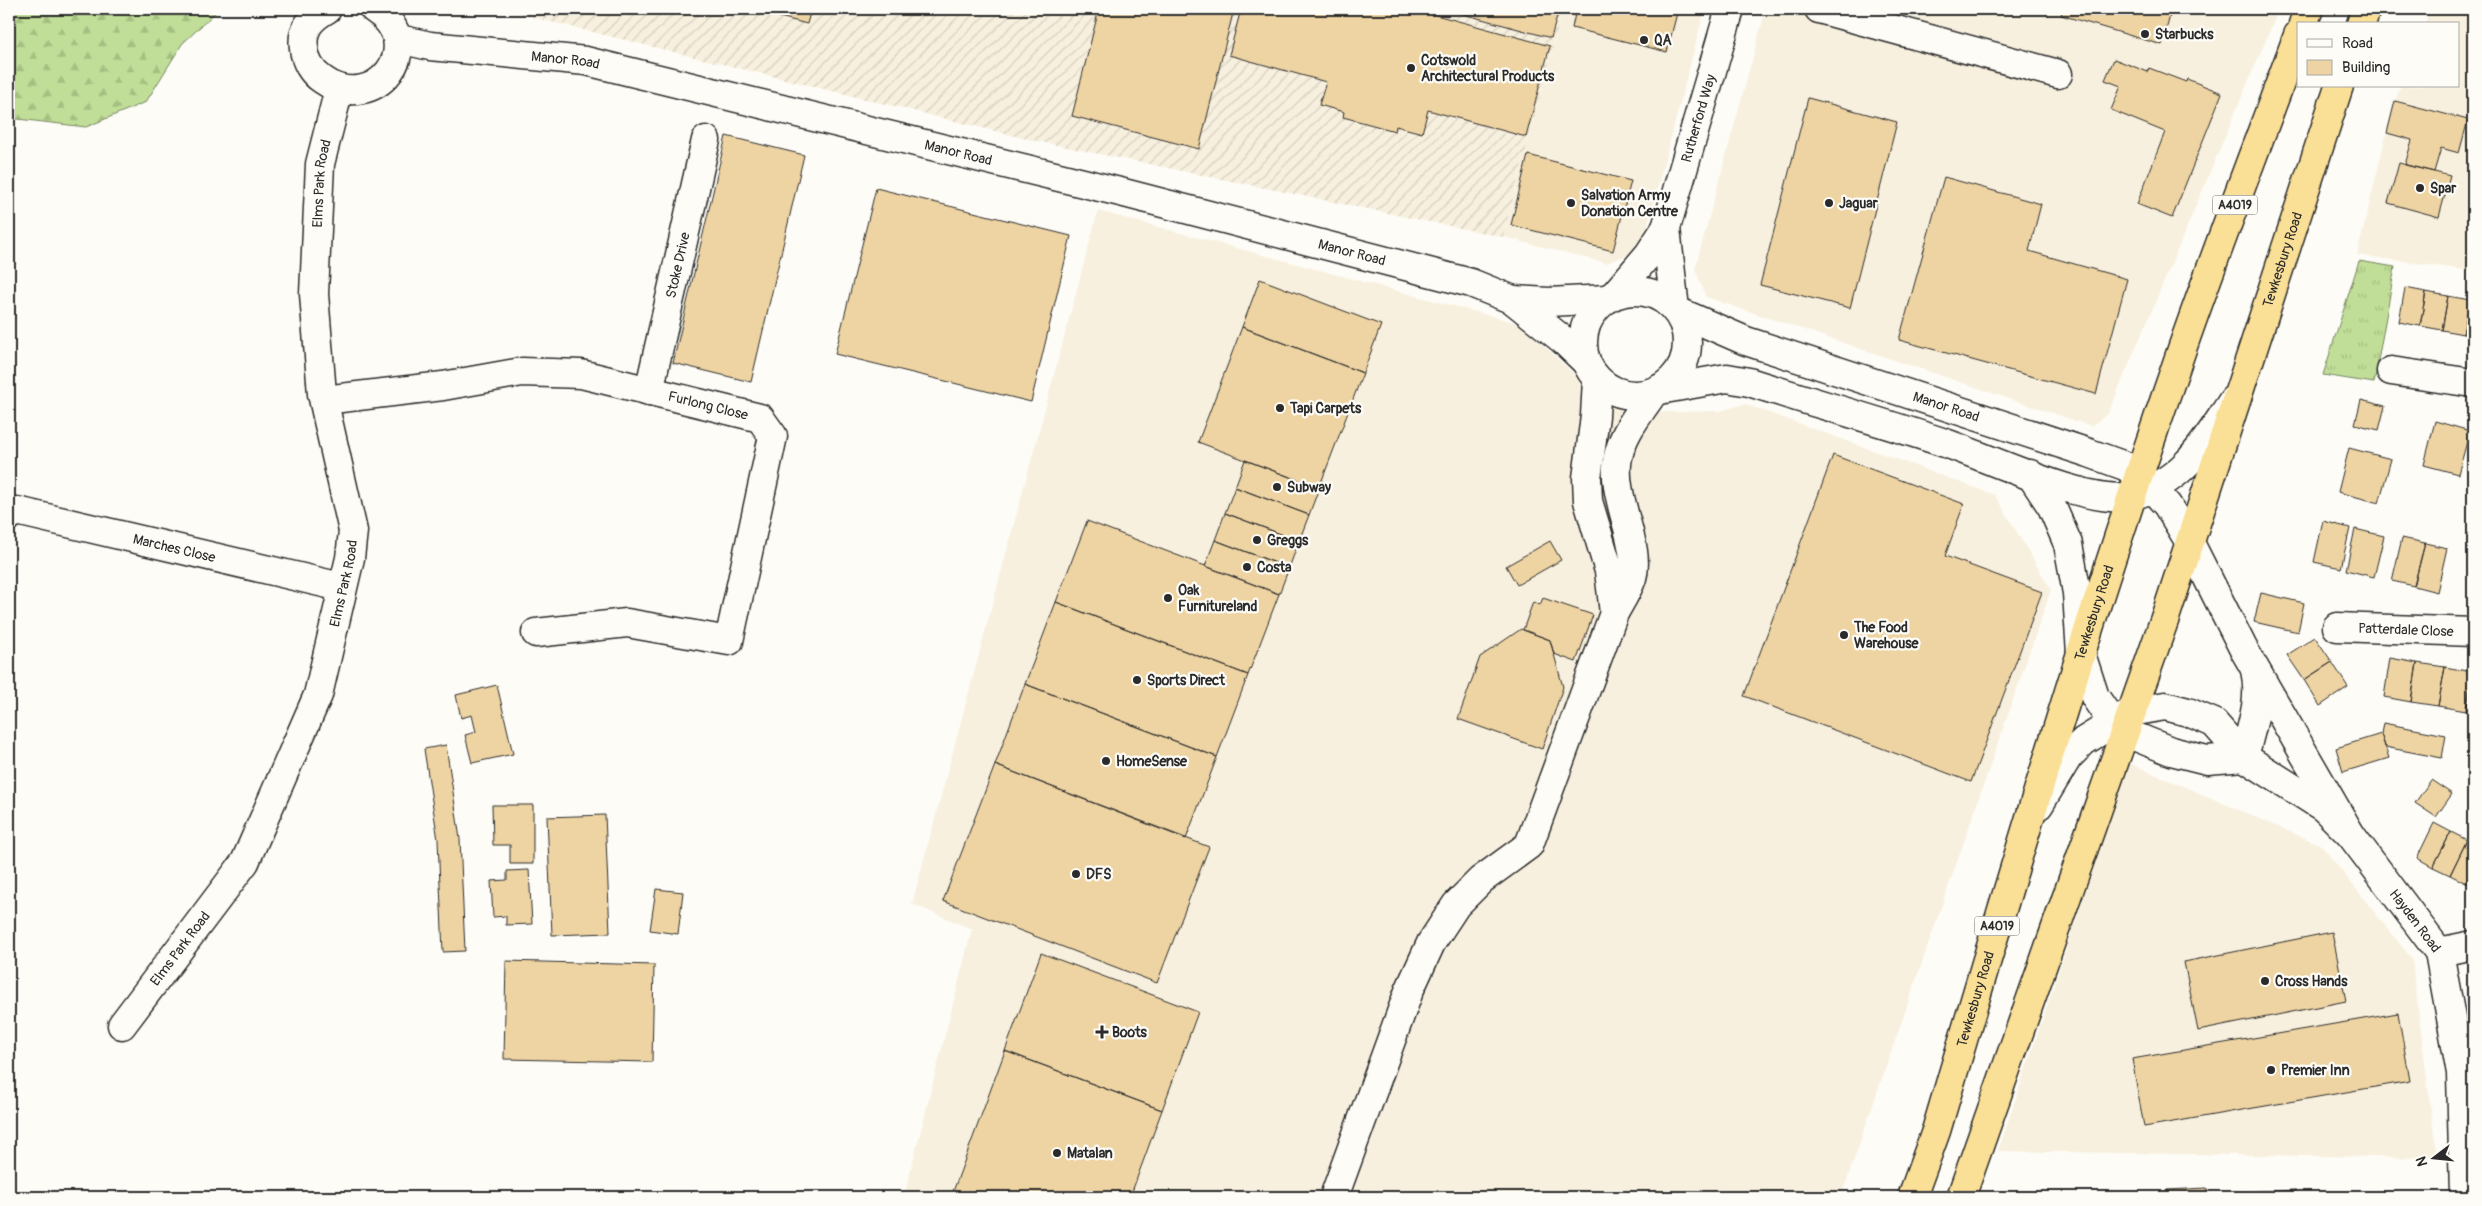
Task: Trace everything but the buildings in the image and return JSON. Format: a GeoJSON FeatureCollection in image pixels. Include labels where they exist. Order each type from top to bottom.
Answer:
{"type":"FeatureCollection","features":[{"type":"Feature","properties":{"kind":"highway"},"geometry":{"type":"LineString","coordinates":[[2304,22],[2309,9]]}},
{"type":"Feature","properties":{"kind":"highway"},"geometry":{"type":"LineString","coordinates":[[2362,22],[2366,9]]}},
{"type":"Feature","properties":{"kind":"highway","name":"Tewkesbury Road"},"geometry":{"type":"LineString","coordinates":[[1912,1197],[1936,1131],[2028,823],[2081,654],[2142,486],[2173,376],[2297,38]]}},
{"type":"Feature","properties":{"kind":"highway","name":"Tewkesbury Road"},"geometry":{"type":"LineString","coordinates":[[1960,1197],[2122,722],[2189,541],[2338,88]]}},
{"type":"Feature","properties":{"kind":"street"},"geometry":{"type":"LineString","coordinates":[[310,13],[304,29],[303,42],[309,66],[317,76],[339,89],[362,90],[382,80],[394,64],[399,39],[392,24],[374,9]]}},
{"type":"Feature","properties":{"kind":"street","name":"Rutherford Way"},"geometry":{"type":"LineString","coordinates":[[1611,297],[1649,254],[1666,228],[1730,9]]}},
{"type":"Feature","properties":{"kind":"street"},"geometry":{"type":"LineString","coordinates":[[1819,9],[2058,74]]}},
{"type":"Feature","properties":{"kind":"street","name":"Manor Road"},"geometry":{"type":"LineString","coordinates":[[399,39],[430,46],[586,61],[1142,198],[1471,283],[1513,300],[1563,340],[1592,371]]}},
{"type":"Feature","properties":{"kind":"street","name":"Elms Park Road"},"geometry":{"type":"LineString","coordinates":[[122,1025],[245,862],[318,695],[341,587],[350,558],[353,531],[322,394],[314,294],[320,164],[339,89]]}},
{"type":"Feature","properties":{"kind":"street","name":"Stoke Drive"},"geometry":{"type":"LineString","coordinates":[[649,391],[706,140]]}},
{"type":"Feature","properties":{"kind":"street","name":"Rutherford Way"},"geometry":{"type":"LineString","coordinates":[[1666,228],[1676,310]]}},
{"type":"Feature","properties":{"kind":"street"},"geometry":{"type":"LineString","coordinates":[[1334,1197],[1409,991],[1431,943],[1456,905],[1481,880],[1529,845],[1614,613],[1632,578],[1629,535],[1617,487],[1618,455],[1632,425],[1656,392],[1672,382],[1681,369],[1687,355],[1688,339],[1684,324],[1676,310],[1663,298],[1647,292],[1631,291],[1611,297],[1594,311],[1585,327],[1583,344],[1592,371],[1595,416],[1587,478],[1588,501],[1609,571],[1614,613]]}},
{"type":"Feature","properties":{"kind":"street","name":"Manor Road"},"geometry":{"type":"LineString","coordinates":[[1513,300],[1549,302],[1611,297]]}},
{"type":"Feature","properties":{"kind":"street","name":"Manor Road"},"geometry":{"type":"LineString","coordinates":[[1676,310],[1746,341],[2125,466],[2189,541]]}},
{"type":"Feature","properties":{"kind":"street"},"geometry":{"type":"LineString","coordinates":[[1592,371],[1609,389],[1623,394],[1638,396],[1727,378],[1749,382],[1948,444],[2093,496],[2120,498],[2142,486],[2183,470],[2194,458],[2238,393]]}},
{"type":"Feature","properties":{"kind":"street"},"geometry":{"type":"LineString","coordinates":[[2391,371],[2473,383]]}},
{"type":"Feature","properties":{"kind":"street","name":"Furlong Close"},"geometry":{"type":"LineString","coordinates":[[324,400],[443,386],[522,372],[582,374],[760,418],[773,436],[729,641],[627,623],[536,633]]}},
{"type":"Feature","properties":{"kind":"street"},"geometry":{"type":"LineString","coordinates":[[2030,474],[2052,507],[2068,544],[2077,593],[2081,654],[2095,697],[2122,722],[2171,751],[2207,760],[2244,757],[2258,703],[2258,684],[2254,665]]}},
{"type":"Feature","properties":{"kind":"street","name":"Marches Close"},"geometry":{"type":"LineString","coordinates":[[9,516],[17,511],[341,587]]}},
{"type":"Feature","properties":{"kind":"street","name":"Hayden Road"},"geometry":{"type":"LineString","coordinates":[[2189,541],[2232,627],[2351,836]]}},
{"type":"Feature","properties":{"kind":"street","name":"Patterdale Close"},"geometry":{"type":"LineString","coordinates":[[2337,627],[2473,632]]}},
{"type":"Feature","properties":{"kind":"street","name":"Hayden Road"},"geometry":{"type":"LineString","coordinates":[[2028,823],[2068,757],[2084,741],[2122,722],[2165,706],[2214,722],[2244,757],[2324,808],[2351,836],[2440,952],[2461,1073],[2464,1197]]}},
{"type":"Feature","properties":{"kind":"street"},"geometry":{"type":"LineString","coordinates":[[2440,952],[2473,945]]}},
{"type":"Feature","properties":{"kind":"shaded area"},"geometry":{"type":"Polygon","coordinates":[[[499,9],[1563,9],[1503,237],[1027,139],[499,9]]]}},
{"type":"Feature","properties":{"kind":"shaded area"},"geometry":{"type":"Polygon","coordinates":[[[1563,9],[1705,9],[1641,250],[1606,263],[1503,237],[1563,9]]]}},
{"type":"Feature","properties":{"kind":"shaded area"},"geometry":{"type":"Polygon","coordinates":[[[1766,9],[2279,9],[2108,414],[2091,426],[1706,297],[1695,269],[1766,9]]]}},
{"type":"Feature","properties":{"kind":"shaded area"},"geometry":{"type":"Polygon","coordinates":[[[2430,9],[2473,9],[2473,271],[2357,255],[2393,106],[2400,88],[2460,88],[2460,22],[2426,22],[2430,9]]]}},
{"type":"Feature","properties":{"kind":"shaded area"},"geometry":{"type":"Polygon","coordinates":[[[1098,211],[1521,324],[1572,372],[1626,413],[1720,411],[1745,404],[1995,495],[2051,590],[1841,1197],[904,1197],[972,929],[912,904],[1098,211]]]}},
{"type":"Feature","properties":{"kind":"shaded area"},"geometry":{"type":"Polygon","coordinates":[[[2129,763],[2321,845],[2412,959],[2437,1158],[1998,1151],[2129,763]]]}},
{"type":"Feature","properties":{"kind":"green space"},"geometry":{"type":"Polygon","coordinates":[[[9,9],[219,9],[182,44],[146,102],[86,127],[9,118],[9,9]]]}},
{"type":"Feature","properties":{"kind":"green space"},"geometry":{"type":"Polygon","coordinates":[[[2359,261],[2395,267],[2374,383],[2323,375],[2359,261]]]}},
{"type":"Feature","properties":{"kind":"place","name":"Starbucks"},"geometry":{"type":"Point","coordinates":[2145,34]}},
{"type":"Feature","properties":{"kind":"place","name":"QA"},"geometry":{"type":"Point","coordinates":[1644,40]}},
{"type":"Feature","properties":{"kind":"place","name":"Cotswold Architectural Products"},"geometry":{"type":"Point","coordinates":[1411,68]}},
{"type":"Feature","properties":{"kind":"place","name":"Spar"},"geometry":{"type":"Point","coordinates":[2420,188]}},
{"type":"Feature","properties":{"kind":"place","name":"Salvation Army Donation Centre"},"geometry":{"type":"Point","coordinates":[1571,203]}},
{"type":"Feature","properties":{"kind":"place","name":"Jaguar"},"geometry":{"type":"Point","coordinates":[1829,203]}},
{"type":"Feature","properties":{"kind":"place","name":"Tapi Carpets"},"geometry":{"type":"Point","coordinates":[1280,408]}},
{"type":"Feature","properties":{"kind":"place","name":"Subway"},"geometry":{"type":"Point","coordinates":[1277,487]}},
{"type":"Feature","properties":{"kind":"place","name":"Greggs"},"geometry":{"type":"Point","coordinates":[1257,540]}},
{"type":"Feature","properties":{"kind":"place","name":"Costa"},"geometry":{"type":"Point","coordinates":[1247,567]}},
{"type":"Feature","properties":{"kind":"place","name":"Oak Furnitureland"},"geometry":{"type":"Point","coordinates":[1168,598]}},
{"type":"Feature","properties":{"kind":"place","name":"The Food Warehouse"},"geometry":{"type":"Point","coordinates":[1844,635]}},
{"type":"Feature","properties":{"kind":"place","name":"Sports Direct"},"geometry":{"type":"Point","coordinates":[1137,680]}},
{"type":"Feature","properties":{"kind":"place","name":"HomeSense"},"geometry":{"type":"Point","coordinates":[1106,761]}},
{"type":"Feature","properties":{"kind":"place","name":"DFS"},"geometry":{"type":"Point","coordinates":[1076,874]}},
{"type":"Feature","properties":{"kind":"place","name":"Cross Hands"},"geometry":{"type":"Point","coordinates":[2265,981]}},
{"type":"Feature","properties":{"kind":"place","name":"Boots"},"geometry":{"type":"Point","coordinates":[1102,1032]}},
{"type":"Feature","properties":{"kind":"place","name":"Premier Inn"},"geometry":{"type":"Point","coordinates":[2271,1070]}},
{"type":"Feature","properties":{"kind":"place","name":"Matalan"},"geometry":{"type":"Point","coordinates":[1057,1153]}}]}
